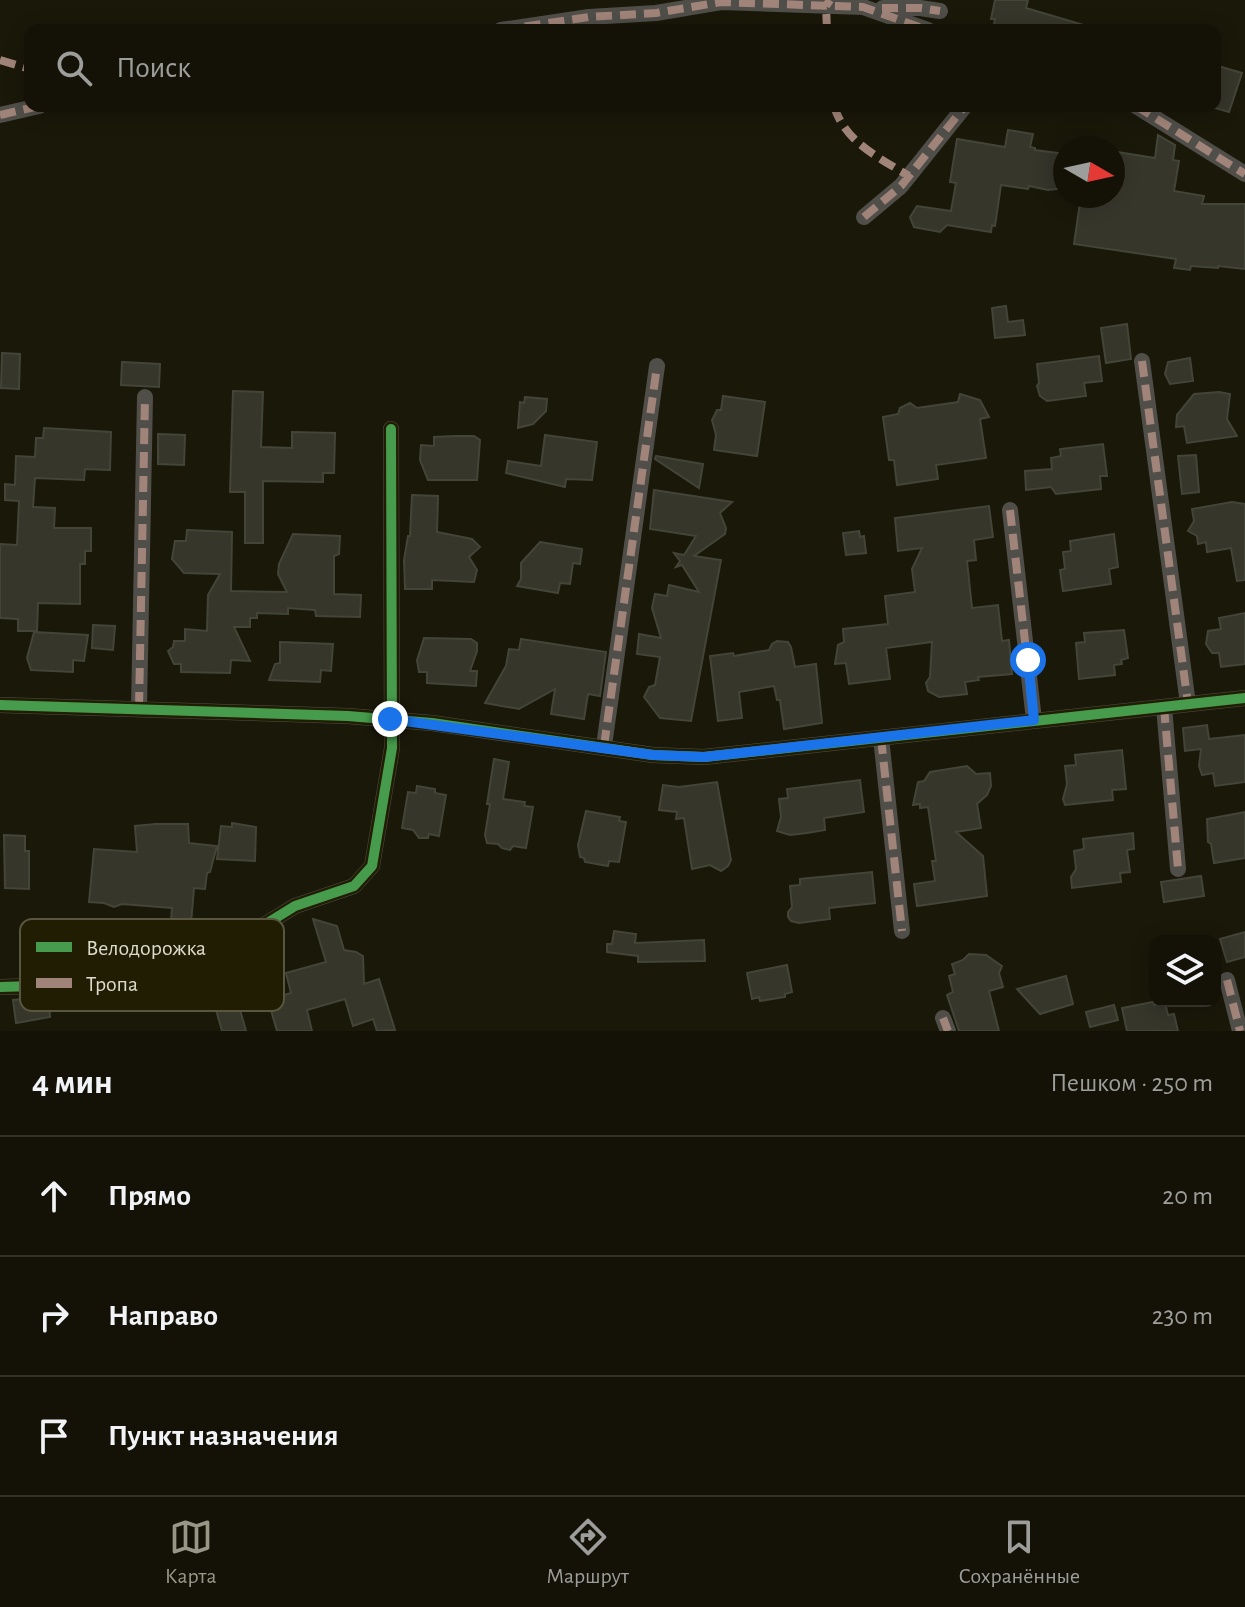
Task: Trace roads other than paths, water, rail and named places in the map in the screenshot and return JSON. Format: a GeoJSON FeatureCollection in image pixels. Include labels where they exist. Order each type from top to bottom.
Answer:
{"type":"FeatureCollection","features":[{"type":"Feature","properties":{"kind":"street"},"geometry":{"type":"LineString","coordinates":[[542,24],[589,17],[656,13],[721,2],[866,8],[941,6]]}},
{"type":"Feature","properties":{"kind":"street"},"geometry":{"type":"LineString","coordinates":[[866,8],[911,24]]}},
{"type":"Feature","properties":{"kind":"street"},"geometry":{"type":"LineString","coordinates":[[0,115],[24,109]]}},
{"type":"Feature","properties":{"kind":"street"},"geometry":{"type":"LineString","coordinates":[[864,217],[901,186],[960,112]]}},
{"type":"Feature","properties":{"kind":"street"},"geometry":{"type":"LineString","coordinates":[[1146,112],[1245,174]]}},
{"type":"Feature","properties":{"kind":"street"},"geometry":{"type":"LineString","coordinates":[[1142,361],[1188,704]]}},
{"type":"Feature","properties":{"kind":"street"},"geometry":{"type":"LineString","coordinates":[[604,746],[657,366]]}},
{"type":"Feature","properties":{"kind":"street"},"geometry":{"type":"LineString","coordinates":[[139,708],[145,397]]}},
{"type":"Feature","properties":{"kind":"street"},"geometry":{"type":"LineString","coordinates":[[274,919],[295,906],[354,886],[372,866],[392,748],[391,429]]}},
{"type":"Feature","properties":{"kind":"street"},"geometry":{"type":"LineString","coordinates":[[1010,510],[1034,720]]}},
{"type":"Feature","properties":{"kind":"street"},"geometry":{"type":"LineString","coordinates":[[0,705],[390,719],[653,755],[704,757],[1245,698]]}},
{"type":"Feature","properties":{"kind":"street"},"geometry":{"type":"LineString","coordinates":[[1164,707],[1178,869]]}},
{"type":"Feature","properties":{"kind":"street"},"geometry":{"type":"LineString","coordinates":[[881,738],[902,931]]}},
{"type":"Feature","properties":{"kind":"street"},"geometry":{"type":"LineString","coordinates":[[1227,980],[1240,1031]]}},
{"type":"Feature","properties":{"kind":"street"},"geometry":{"type":"LineString","coordinates":[[0,987],[20,986]]}}]}
